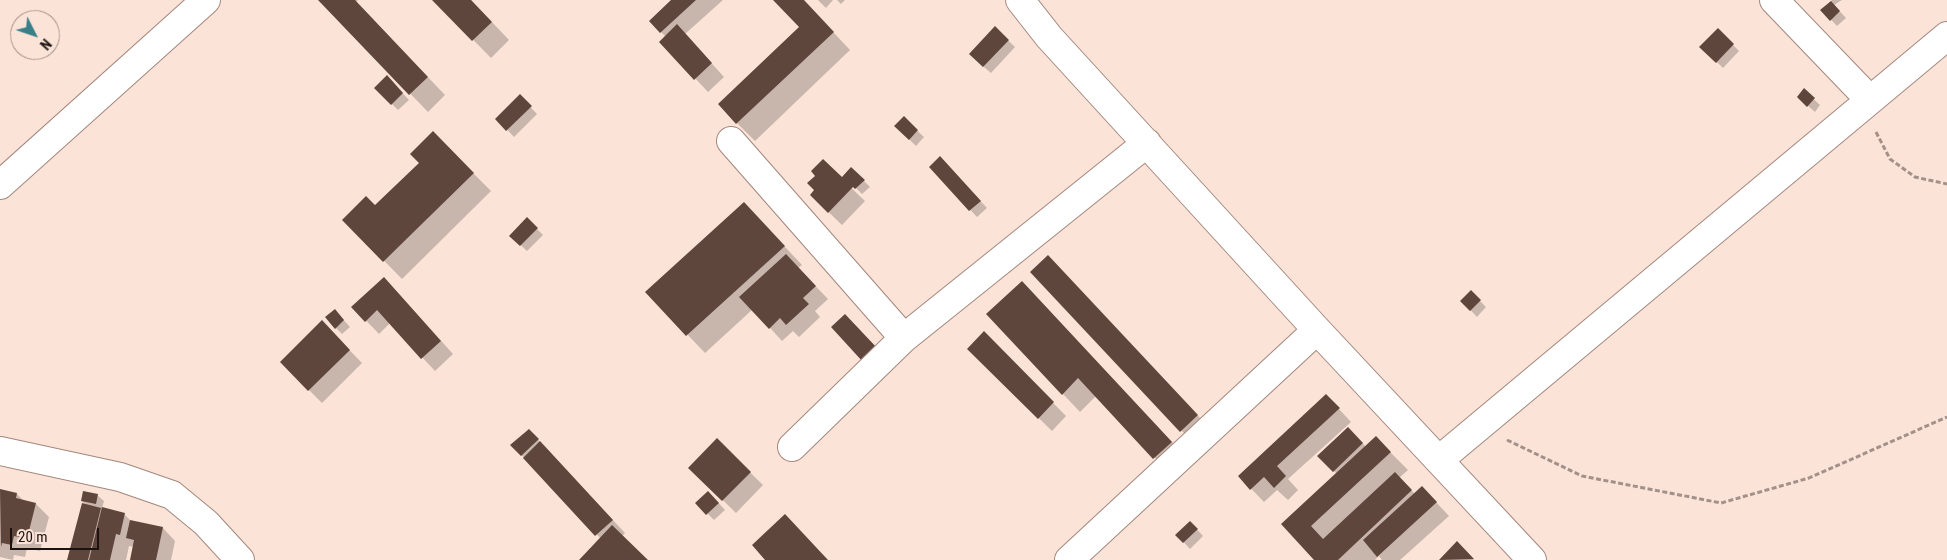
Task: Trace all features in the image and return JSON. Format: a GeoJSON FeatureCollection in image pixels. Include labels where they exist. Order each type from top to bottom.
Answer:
{"type":"FeatureCollection","features":[{"type":"Feature","properties":{"kind":"street"},"geometry":{"type":"LineString","coordinates":[[0,185],[206,0]]}},
{"type":"Feature","properties":{"kind":"street"},"geometry":{"type":"LineString","coordinates":[[1020,0],[1049,36],[1146,143],[1317,330],[1532,560]]}},
{"type":"Feature","properties":{"kind":"street"},"geometry":{"type":"LineString","coordinates":[[1774,0],[1870,100]]}},
{"type":"Feature","properties":{"kind":"street"},"geometry":{"type":"LineString","coordinates":[[1439,460],[1947,36]]}},
{"type":"Feature","properties":{"kind":"street"},"geometry":{"type":"LineString","coordinates":[[730,141],[904,338]]}},
{"type":"Feature","properties":{"kind":"street"},"geometry":{"type":"LineString","coordinates":[[792,447],[904,338],[1146,143]]}},
{"type":"Feature","properties":{"kind":"street"},"geometry":{"type":"LineString","coordinates":[[1084,555],[1317,330]]}},
{"type":"Feature","properties":{"kind":"street"},"geometry":{"type":"LineString","coordinates":[[0,451],[120,477],[172,495],[206,523],[240,560]]}},
{"type":"Feature","properties":{"kind":"path"},"geometry":{"type":"LineString","coordinates":[[1870,100],[1874,130],[1890,159],[1916,177],[1947,184]]}},
{"type":"Feature","properties":{"kind":"path"},"geometry":{"type":"LineString","coordinates":[[1479,426],[1582,476],[1721,503],[1808,478],[1947,417]]}},
{"type":"Feature","properties":{"kind":"building"},"geometry":{"type":"Polygon","coordinates":[[[318,0],[355,0],[428,77],[409,95],[318,0]]]}},
{"type":"Feature","properties":{"kind":"building"},"geometry":{"type":"Polygon","coordinates":[[[432,0],[471,0],[492,22],[472,41],[432,0]]]}},
{"type":"Feature","properties":{"kind":"building"},"geometry":{"type":"Polygon","coordinates":[[[671,0],[696,0],[660,33],[649,21],[671,0]]]}},
{"type":"Feature","properties":{"kind":"building"},"geometry":{"type":"Polygon","coordinates":[[[773,0],[804,0],[834,32],[736,124],[718,104],[799,27],[773,0]]]}},
{"type":"Feature","properties":{"kind":"building"},"geometry":{"type":"Polygon","coordinates":[[[1831,1],[1840,11],[1830,21],[1820,10],[1831,1]]]}},
{"type":"Feature","properties":{"kind":"building"},"geometry":{"type":"Polygon","coordinates":[[[677,24],[712,63],[694,80],[659,42],[677,24]]]}},
{"type":"Feature","properties":{"kind":"building"},"geometry":{"type":"Polygon","coordinates":[[[995,26],[1009,40],[983,67],[969,54],[995,26]]]}},
{"type":"Feature","properties":{"kind":"building"},"geometry":{"type":"Polygon","coordinates":[[[1718,28],[1734,44],[1716,63],[1699,47],[1718,28]]]}},
{"type":"Feature","properties":{"kind":"building"},"geometry":{"type":"Polygon","coordinates":[[[387,75],[403,93],[391,105],[374,88],[387,75]]]}},
{"type":"Feature","properties":{"kind":"building"},"geometry":{"type":"Polygon","coordinates":[[[1804,88],[1815,98],[1807,107],[1797,97],[1804,88]]]}},
{"type":"Feature","properties":{"kind":"building"},"geometry":{"type":"Polygon","coordinates":[[[520,94],[532,106],[506,131],[495,119],[520,94]]]}},
{"type":"Feature","properties":{"kind":"building"},"geometry":{"type":"Polygon","coordinates":[[[904,116],[918,130],[909,140],[894,126],[904,116]]]}},
{"type":"Feature","properties":{"kind":"building"},"geometry":{"type":"Polygon","coordinates":[[[433,131],[474,173],[383,262],[342,220],[366,196],[375,205],[419,163],[410,154],[433,131]]]}},
{"type":"Feature","properties":{"kind":"building"},"geometry":{"type":"Polygon","coordinates":[[[940,156],[981,201],[969,211],[929,167],[940,156]]]}},
{"type":"Feature","properties":{"kind":"building"},"geometry":{"type":"Polygon","coordinates":[[[823,159],[842,177],[851,167],[865,180],[855,189],[853,187],[828,213],[810,195],[814,190],[807,183],[815,176],[811,171],[823,159]]]}},
{"type":"Feature","properties":{"kind":"building"},"geometry":{"type":"Polygon","coordinates":[[[744,202],[785,246],[686,336],[645,292],[744,202]]]}},
{"type":"Feature","properties":{"kind":"building"},"geometry":{"type":"Polygon","coordinates":[[[527,217],[538,228],[520,246],[509,236],[527,217]]]}},
{"type":"Feature","properties":{"kind":"building"},"geometry":{"type":"Polygon","coordinates":[[[786,254],[816,286],[803,298],[809,304],[786,325],[780,318],[769,329],[739,297],[786,254]]]}},
{"type":"Feature","properties":{"kind":"building"},"geometry":{"type":"Polygon","coordinates":[[[1048,255],[1198,415],[1180,432],[1030,272],[1048,255]]]}},
{"type":"Feature","properties":{"kind":"building"},"geometry":{"type":"Polygon","coordinates":[[[384,277],[441,341],[421,359],[377,310],[365,322],[351,307],[384,277]]]}},
{"type":"Feature","properties":{"kind":"building"},"geometry":{"type":"Polygon","coordinates":[[[1022,281],[1172,442],[1153,459],[1078,378],[1062,395],[986,314],[1022,281]]]}},
{"type":"Feature","properties":{"kind":"building"},"geometry":{"type":"Polygon","coordinates":[[[1471,290],[1481,300],[1470,311],[1460,301],[1471,290]]]}},
{"type":"Feature","properties":{"kind":"building"},"geometry":{"type":"Polygon","coordinates":[[[335,309],[344,320],[335,329],[325,317],[335,309]]]}},
{"type":"Feature","properties":{"kind":"building"},"geometry":{"type":"Polygon","coordinates":[[[845,314],[878,349],[863,362],[831,327],[845,314]]]}},
{"type":"Feature","properties":{"kind":"building"},"geometry":{"type":"Polygon","coordinates":[[[322,320],[350,350],[308,391],[280,362],[322,320]]]}},
{"type":"Feature","properties":{"kind":"building"},"geometry":{"type":"Polygon","coordinates":[[[984,331],[1054,402],[1038,419],[967,349],[984,331]]]}},
{"type":"Feature","properties":{"kind":"building"},"geometry":{"type":"Polygon","coordinates":[[[1326,394],[1340,408],[1277,466],[1286,476],[1274,488],[1264,477],[1250,490],[1238,476],[1326,394]]]}},
{"type":"Feature","properties":{"kind":"building"},"geometry":{"type":"Polygon","coordinates":[[[1348,427],[1363,443],[1333,472],[1317,456],[1348,427]]]}},
{"type":"Feature","properties":{"kind":"building"},"geometry":{"type":"Polygon","coordinates":[[[529,429],[539,439],[521,456],[510,445],[529,429]]]}},
{"type":"Feature","properties":{"kind":"building"},"geometry":{"type":"Polygon","coordinates":[[[1376,436],[1391,452],[1311,526],[1323,539],[1395,472],[1412,490],[1338,560],[1314,560],[1281,524],[1376,436]]]}},
{"type":"Feature","properties":{"kind":"building"},"geometry":{"type":"Polygon","coordinates":[[[717,438],[751,472],[722,501],[688,468],[717,438]]]}},
{"type":"Feature","properties":{"kind":"building"},"geometry":{"type":"Polygon","coordinates":[[[540,441],[613,520],[595,536],[523,458],[540,441]]]}},
{"type":"Feature","properties":{"kind":"building"},"geometry":{"type":"Polygon","coordinates":[[[1422,486],[1437,502],[1377,557],[1363,540],[1422,486]]]}},
{"type":"Feature","properties":{"kind":"building"},"geometry":{"type":"Polygon","coordinates":[[[0,489],[17,493],[16,498],[36,503],[27,539],[14,536],[12,545],[2,543],[1,547],[0,489]]]}},
{"type":"Feature","properties":{"kind":"building"},"geometry":{"type":"Polygon","coordinates":[[[83,491],[98,494],[96,504],[81,501],[83,491]]]}},
{"type":"Feature","properties":{"kind":"building"},"geometry":{"type":"Polygon","coordinates":[[[708,491],[719,503],[706,515],[695,503],[708,491]]]}},
{"type":"Feature","properties":{"kind":"building"},"geometry":{"type":"Polygon","coordinates":[[[82,503],[101,508],[88,560],[67,560],[82,503]]]}},
{"type":"Feature","properties":{"kind":"building"},"geometry":{"type":"Polygon","coordinates":[[[102,507],[125,513],[120,535],[116,534],[110,560],[89,560],[102,507]]]}},
{"type":"Feature","properties":{"kind":"building"},"geometry":{"type":"Polygon","coordinates":[[[785,514],[828,560],[765,560],[752,545],[785,514]]]}},
{"type":"Feature","properties":{"kind":"building"},"geometry":{"type":"Polygon","coordinates":[[[130,520],[163,527],[156,560],[130,560],[134,540],[126,538],[130,520]]]}},
{"type":"Feature","properties":{"kind":"building"},"geometry":{"type":"Polygon","coordinates":[[[1190,521],[1198,529],[1183,543],[1175,535],[1190,521]]]}},
{"type":"Feature","properties":{"kind":"building"},"geometry":{"type":"Polygon","coordinates":[[[612,525],[648,560],[579,560],[612,525]]]}},
{"type":"Feature","properties":{"kind":"building"},"geometry":{"type":"Polygon","coordinates":[[[1457,541],[1474,559],[1439,560],[1457,541]]]}}]}
